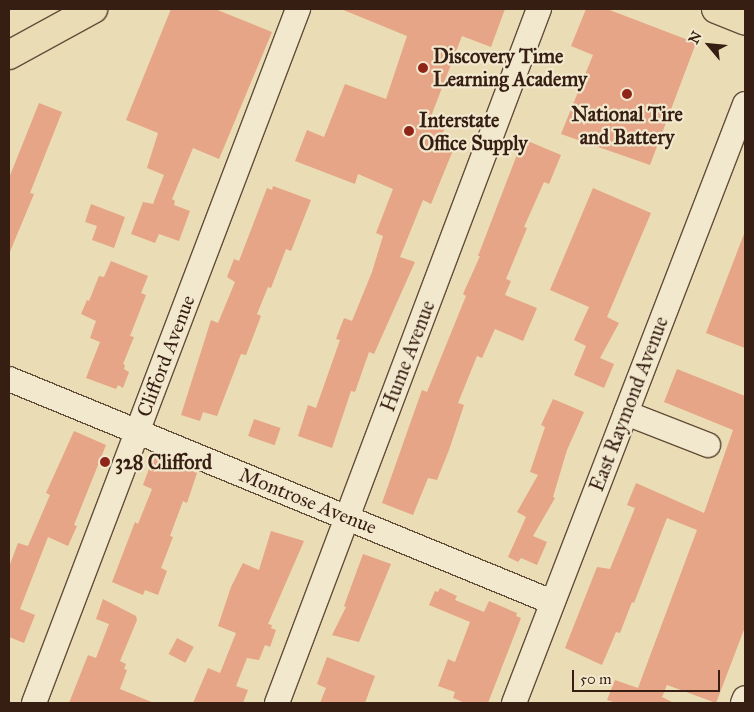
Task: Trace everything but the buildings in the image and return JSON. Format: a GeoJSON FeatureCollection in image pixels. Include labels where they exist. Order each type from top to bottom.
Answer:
{"type":"FeatureCollection","features":[{"type":"Feature","properties":{"kind":"main road"},"geometry":{"type":"LineString","coordinates":[[9,55],[93,9]]}},
{"type":"Feature","properties":{"kind":"main road"},"geometry":{"type":"LineString","coordinates":[[716,9],[745,21]]}},
{"type":"Feature","properties":{"kind":"street","name":"Clifford Avenue"},"geometry":{"type":"LineString","coordinates":[[34,703],[298,9]]}},
{"type":"Feature","properties":{"kind":"street","name":"Hume Avenue"},"geometry":{"type":"LineString","coordinates":[[277,703],[539,9]]}},
{"type":"Feature","properties":{"kind":"street","name":"East Raymond Avenue"},"geometry":{"type":"LineString","coordinates":[[514,703],[745,104]]}},
{"type":"Feature","properties":{"kind":"street","name":"Montrose Avenue"},"geometry":{"type":"LineString","coordinates":[[9,379],[552,602]]}},
{"type":"Feature","properties":{"kind":"street"},"geometry":{"type":"LineString","coordinates":[[626,413],[708,445]]}},
{"type":"Feature","properties":{"kind":"street"},"geometry":{"type":"LineString","coordinates":[[743,703],[745,698]]}},
{"type":"Feature","properties":{"kind":"place","name":"Discovery Time Learning Academy"},"geometry":{"type":"Point","coordinates":[423,68]}},
{"type":"Feature","properties":{"kind":"place","name":"National Tire and Battery"},"geometry":{"type":"Point","coordinates":[627,94]}},
{"type":"Feature","properties":{"kind":"place","name":"Interstate Office Supply"},"geometry":{"type":"Point","coordinates":[409,131]}},
{"type":"Feature","properties":{"kind":"place","name":"328 Clifford"},"geometry":{"type":"Point","coordinates":[105,462]}}]}
